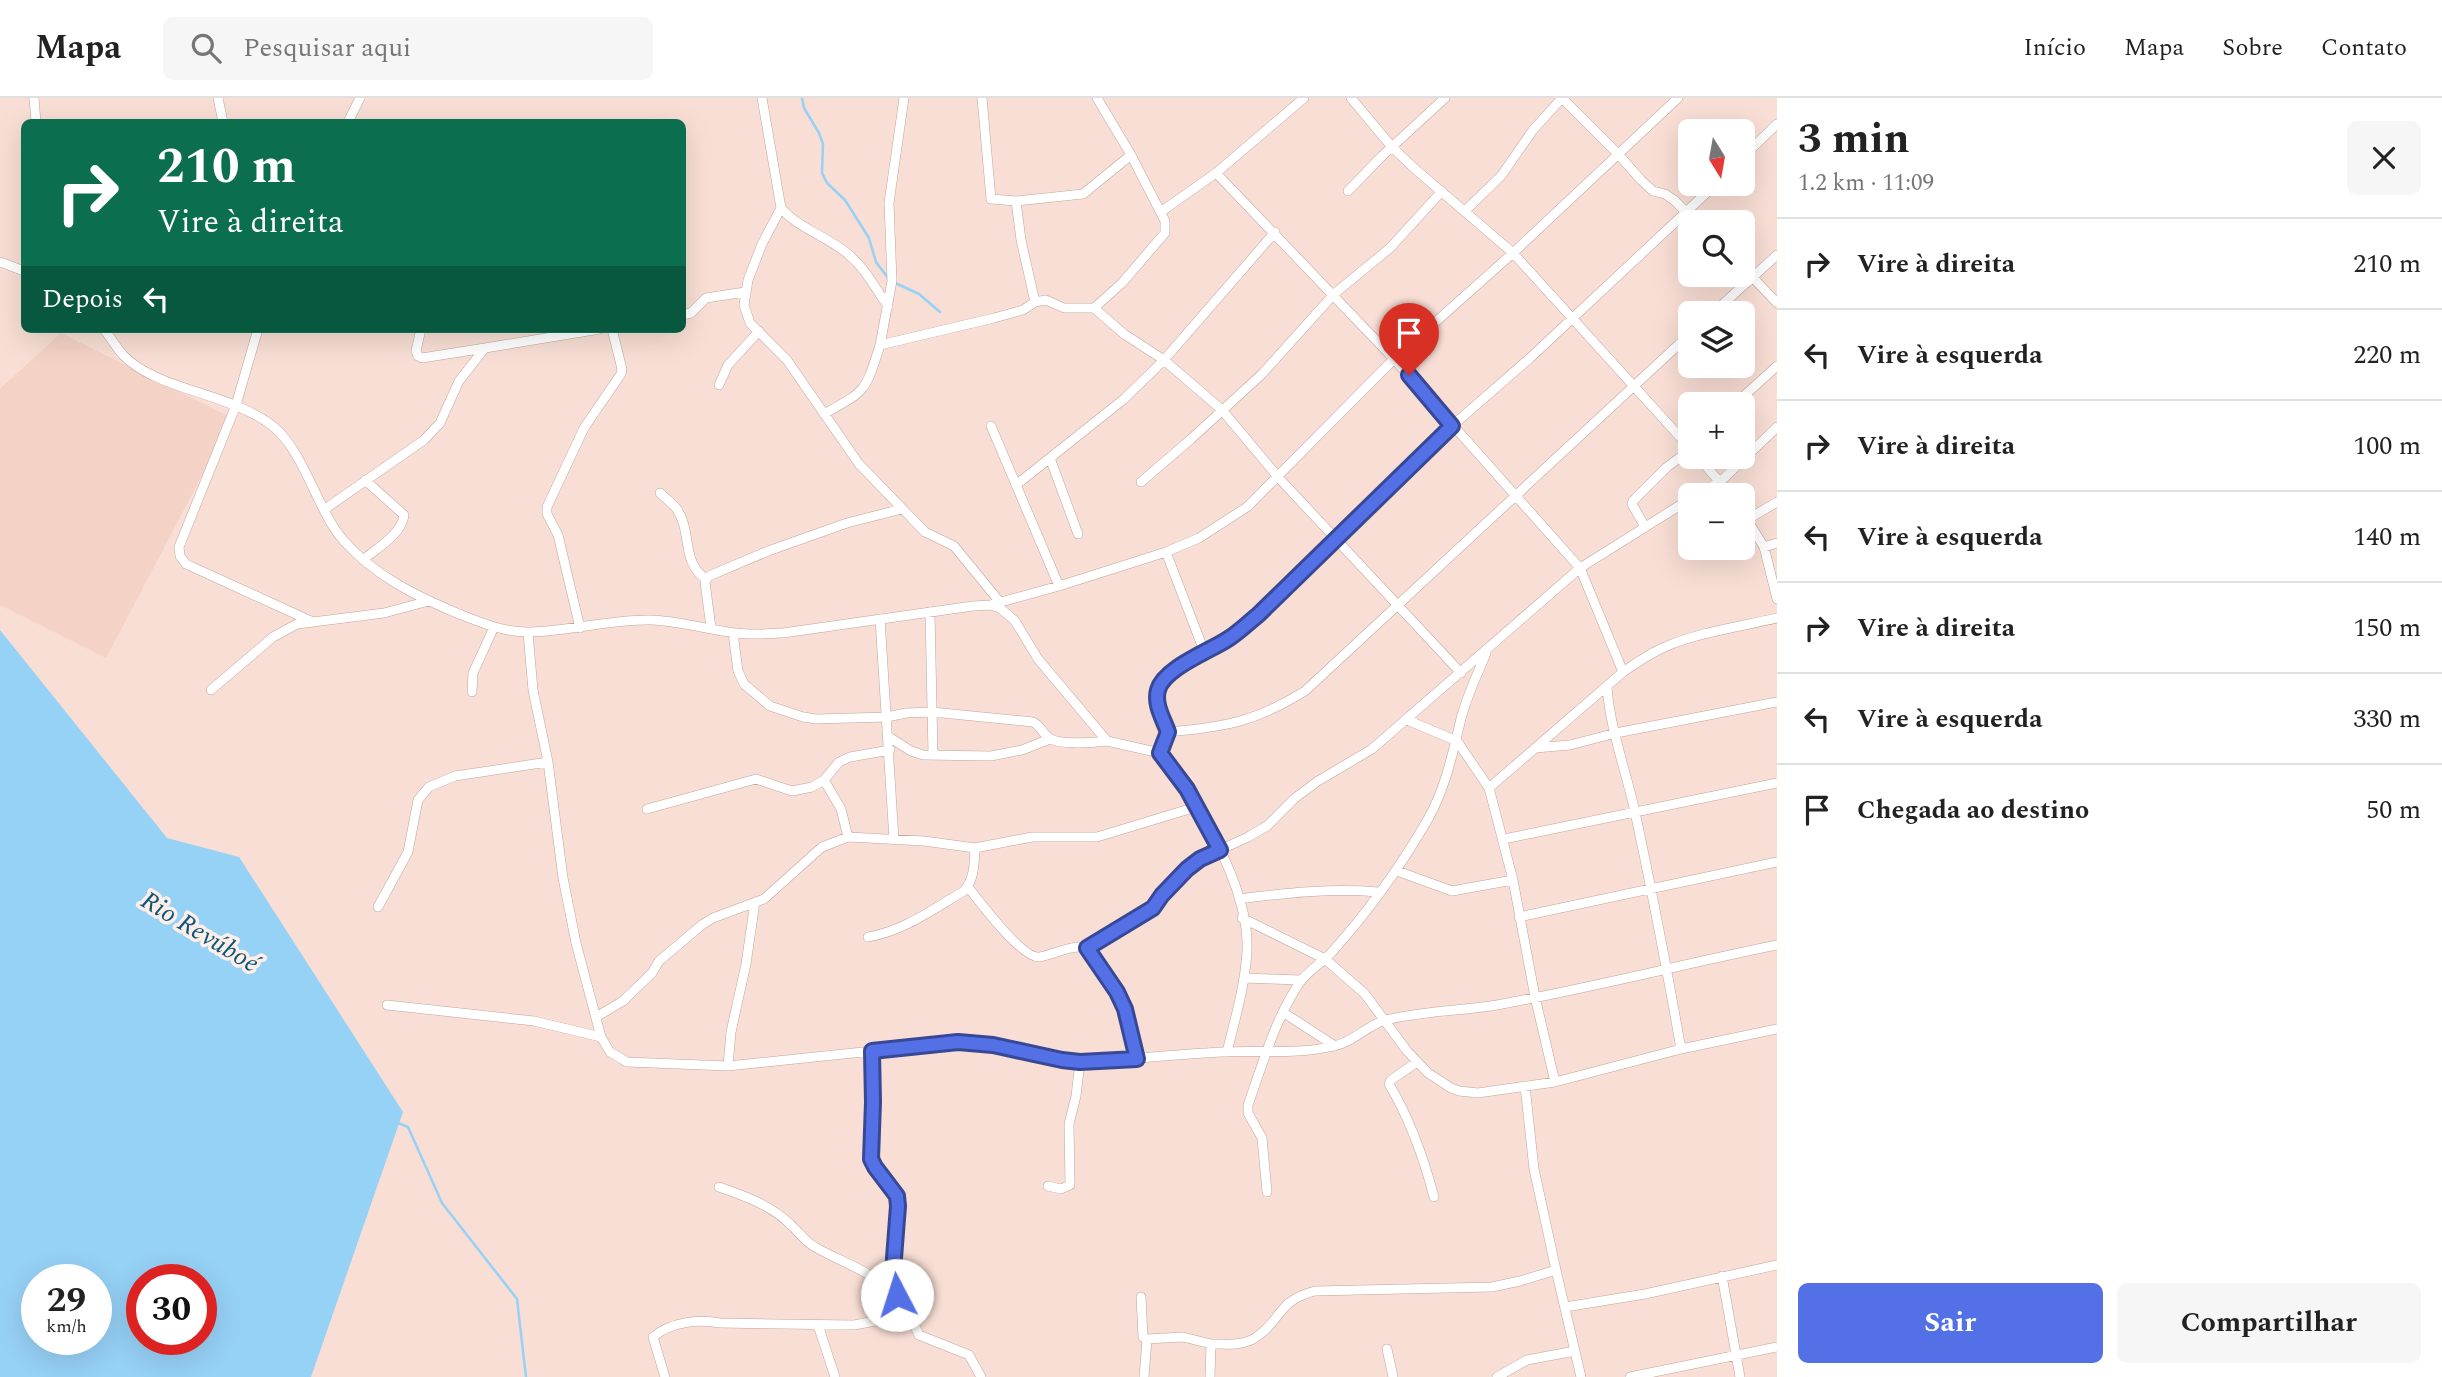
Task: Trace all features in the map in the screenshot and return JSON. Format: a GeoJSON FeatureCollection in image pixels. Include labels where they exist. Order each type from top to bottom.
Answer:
{"type":"FeatureCollection","features":[{"type":"Feature","properties":{"kind":"street"},"geometry":{"type":"LineString","coordinates":[[34,98],[36,119]]}},
{"type":"Feature","properties":{"kind":"street"},"geometry":{"type":"LineString","coordinates":[[218,98],[222,119]]}},
{"type":"Feature","properties":{"kind":"street"},"geometry":{"type":"LineString","coordinates":[[350,119],[360,98]]}},
{"type":"Feature","properties":{"kind":"street"},"geometry":{"type":"LineString","coordinates":[[762,98],[781,208],[792,220],[849,254],[861,266],[888,306]]}},
{"type":"Feature","properties":{"kind":"street"},"geometry":{"type":"LineString","coordinates":[[824,414],[858,395],[868,384],[880,345],[892,281],[889,203],[904,98]]}},
{"type":"Feature","properties":{"kind":"street"},"geometry":{"type":"LineString","coordinates":[[982,98],[991,199],[1016,201],[1083,194],[1131,155]]}},
{"type":"Feature","properties":{"kind":"street"},"geometry":{"type":"LineString","coordinates":[[1094,308],[1122,283],[1165,233],[1162,211],[1097,98]]}},
{"type":"Feature","properties":{"kind":"street"},"geometry":{"type":"LineString","coordinates":[[1162,211],[1216,173],[1304,98]]}},
{"type":"Feature","properties":{"kind":"street"},"geometry":{"type":"LineString","coordinates":[[1351,98],[1392,147],[1513,253],[1678,434]]}},
{"type":"Feature","properties":{"kind":"street"},"geometry":{"type":"LineString","coordinates":[[1348,191],[1445,98]]}},
{"type":"Feature","properties":{"kind":"street"},"geometry":{"type":"LineString","coordinates":[[107,333],[123,355],[139,367],[165,380],[236,405],[277,430],[289,445],[342,539],[363,560],[387,578],[429,601],[494,627],[528,633],[653,620],[733,633],[783,633],[994,603],[1059,586],[1166,552],[1199,538],[1247,507],[1394,359],[1513,253],[1678,98]]}},
{"type":"Feature","properties":{"kind":"street"},"geometry":{"type":"LineString","coordinates":[[1465,211],[1501,176],[1533,130],[1566,99],[1653,191],[1665,194],[1683,210]]}},
{"type":"Feature","properties":{"kind":"street"},"geometry":{"type":"LineString","coordinates":[[1755,145],[1777,124]]}},
{"type":"Feature","properties":{"kind":"street"},"geometry":{"type":"LineString","coordinates":[[1216,173],[1394,359],[1580,568],[1623,672]]}},
{"type":"Feature","properties":{"kind":"street"},"geometry":{"type":"LineString","coordinates":[[1141,482],[1262,374],[1334,294],[1390,248],[1441,191]]}},
{"type":"Feature","properties":{"kind":"street"},"geometry":{"type":"LineString","coordinates":[[1689,210],[1704,196]]}},
{"type":"Feature","properties":{"kind":"street"},"geometry":{"type":"LineString","coordinates":[[1016,201],[1034,302]]}},
{"type":"Feature","properties":{"kind":"street"},"geometry":{"type":"LineString","coordinates":[[781,208],[762,244],[745,292],[744,305],[750,323],[787,360],[859,464],[925,531],[954,546],[994,603],[1015,621],[1038,659],[1107,741]]}},
{"type":"Feature","properties":{"kind":"street"},"geometry":{"type":"LineString","coordinates":[[1160,753],[1168,732],[1157,704],[1157,691],[1162,681],[1204,651],[1227,639],[1258,615],[1452,426],[1678,220]]}},
{"type":"Feature","properties":{"kind":"street"},"geometry":{"type":"LineString","coordinates":[[1016,485],[1124,399],[1164,360],[1275,232]]}},
{"type":"Feature","properties":{"kind":"street"},"geometry":{"type":"LineString","coordinates":[[1755,276],[1777,255]]}},
{"type":"Feature","properties":{"kind":"street"},"geometry":{"type":"LineString","coordinates":[[0,262],[21,270]]}},
{"type":"Feature","properties":{"kind":"street"},"geometry":{"type":"LineString","coordinates":[[1755,278],[1777,303]]}},
{"type":"Feature","properties":{"kind":"street"},"geometry":{"type":"LineString","coordinates":[[1727,301],[1743,287]]}},
{"type":"Feature","properties":{"kind":"street"},"geometry":{"type":"LineString","coordinates":[[686,314],[691,313],[706,298],[745,292]]}},
{"type":"Feature","properties":{"kind":"street"},"geometry":{"type":"LineString","coordinates":[[880,345],[1004,316],[1023,310],[1034,302],[1046,300],[1064,308],[1094,308],[1124,334],[1164,360],[1222,410],[1278,477],[1461,673]]}},
{"type":"Feature","properties":{"kind":"street"},"geometry":{"type":"LineString","coordinates":[[719,385],[728,365],[759,331]]}},
{"type":"Feature","properties":{"kind":"street"},"geometry":{"type":"LineString","coordinates":[[257,333],[236,405],[179,547],[180,556],[186,564],[313,622]]}},
{"type":"Feature","properties":{"kind":"street"},"geometry":{"type":"LineString","coordinates":[[420,333],[416,351],[422,358],[576,333]]}},
{"type":"Feature","properties":{"kind":"street"},"geometry":{"type":"LineString","coordinates":[[580,628],[558,535],[547,514],[584,428],[621,374],[613,333]]}},
{"type":"Feature","properties":{"kind":"street"},"geometry":{"type":"LineString","coordinates":[[1168,732],[1239,723],[1280,707],[1305,691],[1678,345]]}},
{"type":"Feature","properties":{"kind":"street"},"geometry":{"type":"LineString","coordinates":[[325,509],[424,440],[440,423],[459,381],[485,348]]}},
{"type":"Feature","properties":{"kind":"street"},"geometry":{"type":"LineString","coordinates":[[1748,392],[1777,366]]}},
{"type":"Feature","properties":{"kind":"street"},"geometry":{"type":"LineString","coordinates":[[991,426],[1059,586]]}},
{"type":"Feature","properties":{"kind":"street"},"geometry":{"type":"LineString","coordinates":[[1718,483],[1777,427]]}},
{"type":"Feature","properties":{"kind":"street"},"geometry":{"type":"LineString","coordinates":[[1050,458],[1079,534]]}},
{"type":"Feature","properties":{"kind":"street"},"geometry":{"type":"LineString","coordinates":[[1645,527],[1633,501],[1678,458]]}},
{"type":"Feature","properties":{"kind":"street"},"geometry":{"type":"LineString","coordinates":[[1710,469],[1721,481]]}},
{"type":"Feature","properties":{"kind":"street"},"geometry":{"type":"LineString","coordinates":[[363,560],[392,535],[404,519],[404,515],[365,480]]}},
{"type":"Feature","properties":{"kind":"street"},"geometry":{"type":"LineString","coordinates":[[660,493],[676,508],[694,569],[706,579],[711,628]]}},
{"type":"Feature","properties":{"kind":"street"},"geometry":{"type":"LineString","coordinates":[[1755,512],[1777,502]]}},
{"type":"Feature","properties":{"kind":"street"},"geometry":{"type":"LineString","coordinates":[[1087,948],[1153,908],[1162,895],[1200,859],[1267,826],[1318,780],[1372,749],[1580,568],[1678,506]]}},
{"type":"Feature","properties":{"kind":"street"},"geometry":{"type":"LineString","coordinates":[[706,579],[768,551],[846,523],[902,509]]}},
{"type":"Feature","properties":{"kind":"street"},"geometry":{"type":"LineString","coordinates":[[1755,532],[1764,547],[1777,599]]}},
{"type":"Feature","properties":{"kind":"street"},"geometry":{"type":"LineString","coordinates":[[1764,547],[1777,543]]}},
{"type":"Feature","properties":{"kind":"street"},"geometry":{"type":"LineString","coordinates":[[1166,552],[1204,651]]}},
{"type":"Feature","properties":{"kind":"street"},"geometry":{"type":"LineString","coordinates":[[211,690],[273,637],[298,624],[384,613],[429,601]]}},
{"type":"Feature","properties":{"kind":"street"},"geometry":{"type":"LineString","coordinates":[[930,612],[933,755]]}},
{"type":"Feature","properties":{"kind":"street"},"geometry":{"type":"LineString","coordinates":[[1489,788],[1623,672],[1665,646],[1777,618]]}},
{"type":"Feature","properties":{"kind":"street"},"geometry":{"type":"LineString","coordinates":[[880,619],[894,840]]}},
{"type":"Feature","properties":{"kind":"street"},"geometry":{"type":"LineString","coordinates":[[472,692],[473,673],[494,627]]}},
{"type":"Feature","properties":{"kind":"street"},"geometry":{"type":"LineString","coordinates":[[528,633],[533,690],[548,762],[563,878],[576,943],[601,1037],[610,1052],[627,1062],[728,1066],[958,1042],[993,1045],[1080,1062],[1227,1052],[1265,1053],[1335,1046],[1386,1020],[1494,1005],[1777,945]]}},
{"type":"Feature","properties":{"kind":"street"},"geometry":{"type":"LineString","coordinates":[[733,633],[738,671],[744,684],[757,698],[770,706],[816,719],[887,717],[932,712],[1033,722],[1050,739]]}},
{"type":"Feature","properties":{"kind":"street"},"geometry":{"type":"LineString","coordinates":[[1267,1192],[1262,1138],[1248,1113],[1248,1105],[1265,1053],[1302,980],[1325,958],[1397,871],[1430,816],[1444,786],[1464,708],[1486,651]]}},
{"type":"Feature","properties":{"kind":"street"},"geometry":{"type":"LineString","coordinates":[[1607,687],[1609,711],[1635,811],[1681,1049]]}},
{"type":"Feature","properties":{"kind":"street"},"geometry":{"type":"LineString","coordinates":[[1533,748],[1570,745],[1616,733],[1777,702]]}},
{"type":"Feature","properties":{"kind":"street"},"geometry":{"type":"LineString","coordinates":[[1407,720],[1457,741],[1489,788],[1504,839],[1535,997],[1555,1082]]}},
{"type":"Feature","properties":{"kind":"street"},"geometry":{"type":"LineString","coordinates":[[889,737],[911,751],[933,755],[991,756],[1022,750],[1050,739],[1107,741],[1160,753],[1187,789],[1220,850],[1239,899],[1246,930],[1244,978],[1227,1052]]}},
{"type":"Feature","properties":{"kind":"street"},"geometry":{"type":"LineString","coordinates":[[647,809],[756,779],[792,791],[812,787],[824,779],[839,762],[850,757],[890,750]]}},
{"type":"Feature","properties":{"kind":"street"},"geometry":{"type":"LineString","coordinates":[[378,907],[408,852],[418,800],[429,787],[455,776],[548,762]]}},
{"type":"Feature","properties":{"kind":"street"},"geometry":{"type":"LineString","coordinates":[[824,779],[841,810],[848,837]]}},
{"type":"Feature","properties":{"kind":"street"},"geometry":{"type":"LineString","coordinates":[[1504,839],[1777,783]]}},
{"type":"Feature","properties":{"kind":"street"},"geometry":{"type":"LineString","coordinates":[[596,1017],[623,1002],[652,973],[659,961],[703,924],[770,894],[822,847],[833,841],[848,837],[924,841],[975,848],[1032,837],[1097,837],[1196,807]]}},
{"type":"Feature","properties":{"kind":"street"},"geometry":{"type":"LineString","coordinates":[[868,937],[908,925],[968,887],[974,872],[975,848]]}},
{"type":"Feature","properties":{"kind":"street"},"geometry":{"type":"LineString","coordinates":[[1519,917],[1777,862]]}},
{"type":"Feature","properties":{"kind":"street"},"geometry":{"type":"LineString","coordinates":[[1397,871],[1452,891],[1513,880]]}},
{"type":"Feature","properties":{"kind":"street"},"geometry":{"type":"LineString","coordinates":[[968,887],[1002,929],[1031,956],[1039,958],[1080,946],[1087,948],[1117,992],[1125,1009],[1137,1059]]}},
{"type":"Feature","properties":{"kind":"street"},"geometry":{"type":"LineString","coordinates":[[1239,899],[1297,892],[1378,892]]}},
{"type":"Feature","properties":{"kind":"street"},"geometry":{"type":"LineString","coordinates":[[728,1066],[731,1032],[746,964],[755,902]]}},
{"type":"Feature","properties":{"kind":"street"},"geometry":{"type":"LineString","coordinates":[[1242,918],[1325,958],[1365,993],[1428,1073],[1460,1091],[1478,1093],[1555,1082],[1681,1049],[1777,1029]]}},
{"type":"Feature","properties":{"kind":"street"},"geometry":{"type":"LineString","coordinates":[[1244,978],[1302,980]]}},
{"type":"Feature","properties":{"kind":"street"},"geometry":{"type":"LineString","coordinates":[[387,1005],[534,1021],[601,1037]]}},
{"type":"Feature","properties":{"kind":"street"},"geometry":{"type":"LineString","coordinates":[[1284,1013],[1335,1046]]}},
{"type":"Feature","properties":{"kind":"street"},"geometry":{"type":"LineString","coordinates":[[872,1051],[871,1159],[897,1196],[894,1258],[897,1295]]}},
{"type":"Feature","properties":{"kind":"street"},"geometry":{"type":"LineString","coordinates":[[1048,1186],[1061,1189],[1070,1185],[1069,1124],[1080,1062]]}},
{"type":"Feature","properties":{"kind":"street"},"geometry":{"type":"LineString","coordinates":[[1417,1062],[1391,1080],[1390,1084],[1426,1164],[1434,1198]]}},
{"type":"Feature","properties":{"kind":"street"},"geometry":{"type":"LineString","coordinates":[[1525,1086],[1532,1159],[1581,1377]]}},
{"type":"Feature","properties":{"kind":"street"},"geometry":{"type":"LineString","coordinates":[[719,1187],[766,1206],[792,1226],[800,1237],[877,1280],[897,1295],[905,1308],[907,1318]]}},
{"type":"Feature","properties":{"kind":"street"},"geometry":{"type":"LineString","coordinates":[[1565,1307],[1645,1294],[1777,1265]]}},
{"type":"Feature","properties":{"kind":"street"},"geometry":{"type":"LineString","coordinates":[[1141,1297],[1143,1337],[1183,1337],[1211,1344],[1236,1345],[1253,1339],[1266,1329],[1289,1302],[1315,1291],[1492,1287],[1556,1270]]}},
{"type":"Feature","properties":{"kind":"street"},"geometry":{"type":"LineString","coordinates":[[1721,1276],[1740,1377]]}},
{"type":"Feature","properties":{"kind":"street"},"geometry":{"type":"LineString","coordinates":[[665,1377],[653,1337],[699,1319],[720,1322],[855,1325],[907,1318],[913,1322],[919,1335],[969,1355],[981,1377]]}},
{"type":"Feature","properties":{"kind":"street"},"geometry":{"type":"LineString","coordinates":[[818,1325],[835,1377]]}},
{"type":"Feature","properties":{"kind":"street"},"geometry":{"type":"LineString","coordinates":[[1144,1377],[1147,1339]]}},
{"type":"Feature","properties":{"kind":"street"},"geometry":{"type":"LineString","coordinates":[[1210,1377],[1211,1344]]}},
{"type":"Feature","properties":{"kind":"street"},"geometry":{"type":"LineString","coordinates":[[1630,1377],[1777,1347]]}},
{"type":"Feature","properties":{"kind":"street"},"geometry":{"type":"LineString","coordinates":[[1387,1349],[1394,1377]]}},
{"type":"Feature","properties":{"kind":"street"},"geometry":{"type":"LineString","coordinates":[[1497,1377],[1527,1360],[1575,1351]]}},
{"type":"Feature","properties":{"kind":"shaded area"},"geometry":{"type":"Polygon","coordinates":[[[61,333],[232,418],[106,658],[0,605],[0,389],[61,333]]]}},
{"type":"Feature","properties":{"kind":"water","name":"Rio Revúboé"},"geometry":{"type":"Polygon","coordinates":[[[0,630],[167,838],[239,857],[403,1112],[311,1377],[0,1377],[0,630]]]}},
{"type":"Feature","properties":{"kind":"waterway"},"geometry":{"type":"LineString","coordinates":[[802,98],[804,108],[823,144],[822,173],[827,183],[845,200],[869,238],[876,262],[888,278]]}},
{"type":"Feature","properties":{"kind":"waterway"},"geometry":{"type":"LineString","coordinates":[[893,282],[919,294],[940,312]]}},
{"type":"Feature","properties":{"kind":"waterway"},"geometry":{"type":"LineString","coordinates":[[398,1123],[408,1127],[442,1203],[517,1299],[526,1377]]}},
{"type":"Feature","properties":{"kind":"route"},"geometry":{"type":"LineString","coordinates":[[897,1295],[894,1258],[897,1196],[871,1159],[872,1051],[958,1042],[993,1045],[1080,1062],[1137,1059],[1125,1009],[1117,992],[1087,948],[1153,908],[1187,869],[1200,859],[1220,850],[1187,789],[1160,753],[1168,732],[1157,704],[1157,691],[1162,681],[1170,674],[1227,639],[1258,615],[1452,426],[1409,375]]}}]}
